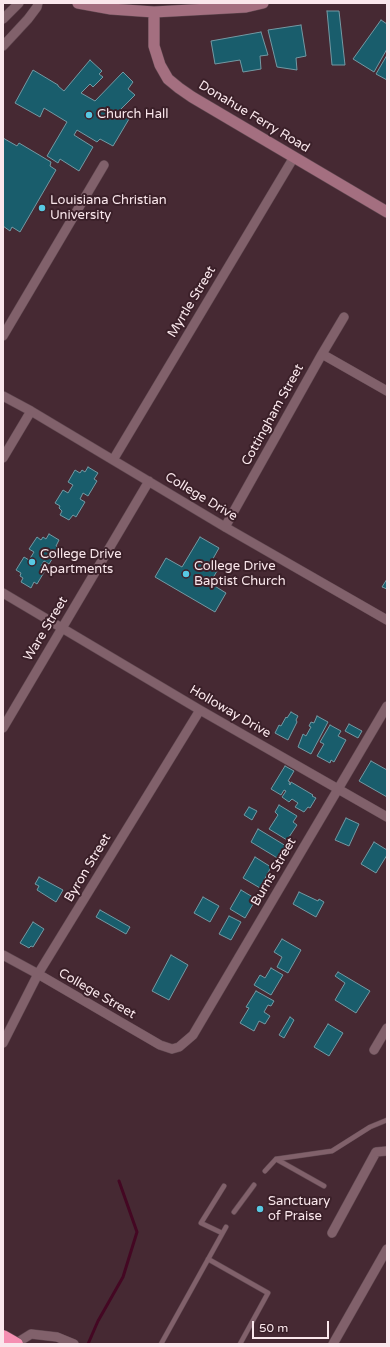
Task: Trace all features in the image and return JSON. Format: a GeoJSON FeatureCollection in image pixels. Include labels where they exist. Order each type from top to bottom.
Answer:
{"type":"FeatureCollection","features":[{"type":"Feature","properties":{"kind":"highway"},"geometry":{"type":"LineString","coordinates":[[3,1336],[16,1344]]}},
{"type":"Feature","properties":{"kind":"main road"},"geometry":{"type":"LineString","coordinates":[[78,3],[123,7],[154,12],[188,7],[246,7],[263,3]]}},
{"type":"Feature","properties":{"kind":"main road","name":"Donahue Ferry Road"},"geometry":{"type":"LineString","coordinates":[[154,12],[154,46],[160,65],[168,79],[192,97],[387,212]]}},
{"type":"Feature","properties":{"kind":"street"},"geometry":{"type":"LineString","coordinates":[[3,19],[19,3]]}},
{"type":"Feature","properties":{"kind":"street"},"geometry":{"type":"LineString","coordinates":[[3,46],[28,19],[37,7],[38,3]]}},
{"type":"Feature","properties":{"kind":"street","name":"Myrtle Street"},"geometry":{"type":"LineString","coordinates":[[113,460],[294,157]]}},
{"type":"Feature","properties":{"kind":"street"},"geometry":{"type":"LineString","coordinates":[[3,336],[104,165]]}},
{"type":"Feature","properties":{"kind":"street","name":"Cottingham Street"},"geometry":{"type":"LineString","coordinates":[[225,527],[344,317]]}},
{"type":"Feature","properties":{"kind":"street"},"geometry":{"type":"LineString","coordinates":[[322,354],[387,392]]}},
{"type":"Feature","properties":{"kind":"street","name":"College Drive"},"geometry":{"type":"LineString","coordinates":[[3,396],[150,481],[225,527],[387,620]]}},
{"type":"Feature","properties":{"kind":"street"},"geometry":{"type":"LineString","coordinates":[[3,458],[31,412]]}},
{"type":"Feature","properties":{"kind":"street","name":"Ware Street"},"geometry":{"type":"LineString","coordinates":[[3,728],[150,481]]}},
{"type":"Feature","properties":{"kind":"street","name":"Holloway Drive"},"geometry":{"type":"LineString","coordinates":[[3,593],[200,710],[387,817]]}},
{"type":"Feature","properties":{"kind":"street","name":"Burns Street"},"geometry":{"type":"LineString","coordinates":[[179,1047],[194,1035],[387,706]]}},
{"type":"Feature","properties":{"kind":"street","name":"Byron Street"},"geometry":{"type":"LineString","coordinates":[[3,1043],[38,974],[200,710]]}},
{"type":"Feature","properties":{"kind":"street","name":"College Street"},"geometry":{"type":"LineString","coordinates":[[3,955],[160,1045],[172,1049],[179,1047]]}},
{"type":"Feature","properties":{"kind":"street"},"geometry":{"type":"LineString","coordinates":[[374,1050],[387,1028]]}},
{"type":"Feature","properties":{"kind":"street"},"geometry":{"type":"LineString","coordinates":[[332,1233],[376,1152],[387,1151]]}},
{"type":"Feature","properties":{"kind":"street"},"geometry":{"type":"LineString","coordinates":[[333,1344],[387,1249]]}},
{"type":"Feature","properties":{"kind":"street"},"geometry":{"type":"LineString","coordinates":[[16,1344],[31,1334],[57,1337],[74,1344]]}},
{"type":"Feature","properties":{"kind":"lane"},"geometry":{"type":"LineString","coordinates":[[265,1170],[276,1159],[332,1151],[370,1127],[387,1120]]}},
{"type":"Feature","properties":{"kind":"lane"},"geometry":{"type":"LineString","coordinates":[[276,1159],[324,1186]]}},
{"type":"Feature","properties":{"kind":"lane"},"geometry":{"type":"LineString","coordinates":[[234,1212],[254,1184]]}},
{"type":"Feature","properties":{"kind":"lane"},"geometry":{"type":"LineString","coordinates":[[222,1233],[201,1222],[224,1186]]}},
{"type":"Feature","properties":{"kind":"lane"},"geometry":{"type":"LineString","coordinates":[[161,1344],[226,1227]]}},
{"type":"Feature","properties":{"kind":"lane"},"geometry":{"type":"LineString","coordinates":[[208,1259],[268,1293],[240,1344]]}},
{"type":"Feature","properties":{"kind":"building"},"geometry":{"type":"Polygon","coordinates":[[[327,11],[339,11],[345,65],[332,65],[327,11]]]}},
{"type":"Feature","properties":{"kind":"building"},"geometry":{"type":"Polygon","coordinates":[[[381,20],[387,24],[387,49],[374,72],[353,59],[381,20]]]}},
{"type":"Feature","properties":{"kind":"building"},"geometry":{"type":"Polygon","coordinates":[[[301,25],[306,56],[296,58],[297,70],[277,67],[268,30],[301,25]]]}},
{"type":"Feature","properties":{"kind":"building"},"geometry":{"type":"Polygon","coordinates":[[[261,32],[268,55],[260,56],[261,69],[243,72],[240,60],[215,64],[211,41],[261,32]]]}},
{"type":"Feature","properties":{"kind":"building"},"geometry":{"type":"Polygon","coordinates":[[[387,55],[387,80],[376,74],[387,55]]]}},
{"type":"Feature","properties":{"kind":"building","name":"Church Hall"},"geometry":{"type":"Polygon","coordinates":[[[90,60],[102,71],[99,74],[103,77],[93,87],[90,84],[81,93],[95,101],[123,72],[133,82],[128,89],[135,95],[118,112],[129,119],[113,146],[100,139],[97,142],[77,130],[74,135],[93,147],[79,171],[60,159],[58,163],[47,156],[67,122],[44,108],[40,117],[15,103],[33,70],[58,85],[64,91],[90,60]]]}},
{"type":"Feature","properties":{"kind":"building"},"geometry":{"type":"Polygon","coordinates":[[[3,138],[17,146],[19,143],[51,162],[50,166],[56,170],[20,232],[12,227],[10,231],[3,226],[3,138]]]}},
{"type":"Feature","properties":{"kind":"building","name":"College Drive Apartments"},"geometry":{"type":"Polygon","coordinates":[[[88,467],[98,473],[94,479],[97,481],[88,496],[83,493],[80,499],[85,502],[76,517],[73,515],[69,520],[60,515],[62,511],[59,508],[60,506],[55,503],[63,490],[68,493],[73,485],[68,482],[75,470],[80,473],[82,470],[85,472],[88,467]]]}},
{"type":"Feature","properties":{"kind":"building","name":"College Drive Apartments"},"geometry":{"type":"Polygon","coordinates":[[[49,534],[59,540],[56,546],[59,548],[49,564],[44,561],[41,566],[46,569],[37,584],[34,582],[31,588],[21,582],[23,578],[20,576],[21,573],[16,570],[24,557],[29,560],[34,552],[29,549],[37,537],[41,540],[43,537],[46,539],[49,534]]]}},
{"type":"Feature","properties":{"kind":"building","name":"College Drive Baptist Church"},"geometry":{"type":"Polygon","coordinates":[[[200,537],[219,548],[210,564],[216,567],[217,571],[210,583],[226,593],[215,612],[155,577],[166,558],[182,567],[200,537]]]}},
{"type":"Feature","properties":{"kind":"building"},"geometry":{"type":"Polygon","coordinates":[[[387,579],[387,589],[382,587],[387,579]]]}},
{"type":"Feature","properties":{"kind":"building"},"geometry":{"type":"Polygon","coordinates":[[[291,712],[298,716],[296,720],[297,722],[288,740],[275,733],[279,725],[281,726],[291,712]]]}},
{"type":"Feature","properties":{"kind":"building"},"geometry":{"type":"Polygon","coordinates":[[[317,716],[328,722],[311,754],[298,747],[303,734],[306,736],[311,727],[309,726],[311,722],[314,723],[317,716]]]}},
{"type":"Feature","properties":{"kind":"building"},"geometry":{"type":"Polygon","coordinates":[[[349,724],[362,731],[358,738],[345,731],[349,724]]]}},
{"type":"Feature","properties":{"kind":"building"},"geometry":{"type":"Polygon","coordinates":[[[330,725],[341,731],[338,736],[346,740],[334,762],[331,760],[330,763],[317,756],[324,744],[320,742],[330,725]]]}},
{"type":"Feature","properties":{"kind":"building"},"geometry":{"type":"Polygon","coordinates":[[[371,761],[387,770],[387,797],[359,781],[371,761]]]}},
{"type":"Feature","properties":{"kind":"building"},"geometry":{"type":"Polygon","coordinates":[[[285,766],[294,771],[288,781],[290,782],[289,784],[290,785],[291,782],[316,798],[310,808],[308,807],[304,812],[295,807],[298,803],[292,799],[289,802],[282,797],[286,791],[284,790],[281,795],[271,789],[285,766]]]}},
{"type":"Feature","properties":{"kind":"building"},"geometry":{"type":"Polygon","coordinates":[[[279,805],[297,816],[293,822],[297,825],[287,840],[269,829],[278,815],[275,812],[279,805]]]}},
{"type":"Feature","properties":{"kind":"building"},"geometry":{"type":"Polygon","coordinates":[[[249,807],[257,811],[252,820],[244,815],[249,807]]]}},
{"type":"Feature","properties":{"kind":"building"},"geometry":{"type":"Polygon","coordinates":[[[346,818],[359,824],[349,846],[335,840],[346,818]]]}},
{"type":"Feature","properties":{"kind":"building"},"geometry":{"type":"Polygon","coordinates":[[[258,829],[286,846],[279,859],[251,842],[258,829]]]}},
{"type":"Feature","properties":{"kind":"building"},"geometry":{"type":"Polygon","coordinates":[[[374,842],[387,850],[387,855],[376,873],[361,864],[374,842]]]}},
{"type":"Feature","properties":{"kind":"building"},"geometry":{"type":"Polygon","coordinates":[[[255,857],[271,867],[260,888],[243,878],[255,857]]]}},
{"type":"Feature","properties":{"kind":"building"},"geometry":{"type":"Polygon","coordinates":[[[39,877],[63,890],[56,902],[37,890],[39,886],[35,884],[39,877]]]}},
{"type":"Feature","properties":{"kind":"building"},"geometry":{"type":"Polygon","coordinates":[[[241,890],[256,899],[245,918],[230,909],[241,890]]]}},
{"type":"Feature","properties":{"kind":"building"},"geometry":{"type":"Polygon","coordinates":[[[299,892],[318,901],[319,899],[324,902],[316,917],[293,904],[299,892]]]}},
{"type":"Feature","properties":{"kind":"building"},"geometry":{"type":"Polygon","coordinates":[[[203,897],[219,906],[210,922],[194,913],[203,897]]]}},
{"type":"Feature","properties":{"kind":"building"},"geometry":{"type":"Polygon","coordinates":[[[100,910],[130,927],[126,934],[96,917],[100,910]]]}},
{"type":"Feature","properties":{"kind":"building"},"geometry":{"type":"Polygon","coordinates":[[[229,916],[241,922],[231,940],[219,934],[229,916]]]}},
{"type":"Feature","properties":{"kind":"building"},"geometry":{"type":"Polygon","coordinates":[[[33,922],[44,929],[33,947],[31,946],[29,948],[20,943],[33,922]]]}},
{"type":"Feature","properties":{"kind":"building"},"geometry":{"type":"Polygon","coordinates":[[[282,939],[301,950],[288,973],[277,967],[282,957],[274,952],[282,939]]]}},
{"type":"Feature","properties":{"kind":"building"},"geometry":{"type":"Polygon","coordinates":[[[171,955],[188,965],[169,1000],[152,991],[171,955]]]}},
{"type":"Feature","properties":{"kind":"building"},"geometry":{"type":"Polygon","coordinates":[[[271,968],[283,975],[271,995],[254,985],[260,975],[265,978],[271,968]]]}},
{"type":"Feature","properties":{"kind":"building"},"geometry":{"type":"Polygon","coordinates":[[[338,972],[370,991],[356,1013],[335,1000],[345,983],[335,976],[338,972]]]}},
{"type":"Feature","properties":{"kind":"building"},"geometry":{"type":"Polygon","coordinates":[[[256,991],[274,1001],[271,1006],[268,1005],[264,1012],[270,1016],[265,1024],[259,1021],[254,1031],[240,1023],[249,1008],[246,1007],[256,991]]]}},
{"type":"Feature","properties":{"kind":"building"},"geometry":{"type":"Polygon","coordinates":[[[290,1017],[294,1020],[284,1038],[279,1035],[290,1017]]]}},
{"type":"Feature","properties":{"kind":"building"},"geometry":{"type":"Polygon","coordinates":[[[328,1024],[343,1033],[329,1056],[314,1047],[328,1024]]]}},
{"type":"Feature","properties":{"kind":"waterway"},"geometry":{"type":"LineString","coordinates":[[88,1344],[98,1321],[123,1277],[137,1232],[119,1181]]}},
{"type":"Feature","properties":{"kind":"place","name":"Church Hall"},"geometry":{"type":"Point","coordinates":[89,115]}},
{"type":"Feature","properties":{"kind":"place","name":"Louisiana Christian University"},"geometry":{"type":"Point","coordinates":[42,208]}},
{"type":"Feature","properties":{"kind":"place","name":"College Drive Apartments"},"geometry":{"type":"Point","coordinates":[32,562]}},
{"type":"Feature","properties":{"kind":"place","name":"College Drive Baptist Church"},"geometry":{"type":"Point","coordinates":[186,574]}},
{"type":"Feature","properties":{"kind":"place","name":"Sanctuary of Praise"},"geometry":{"type":"Point","coordinates":[260,1209]}}]}
